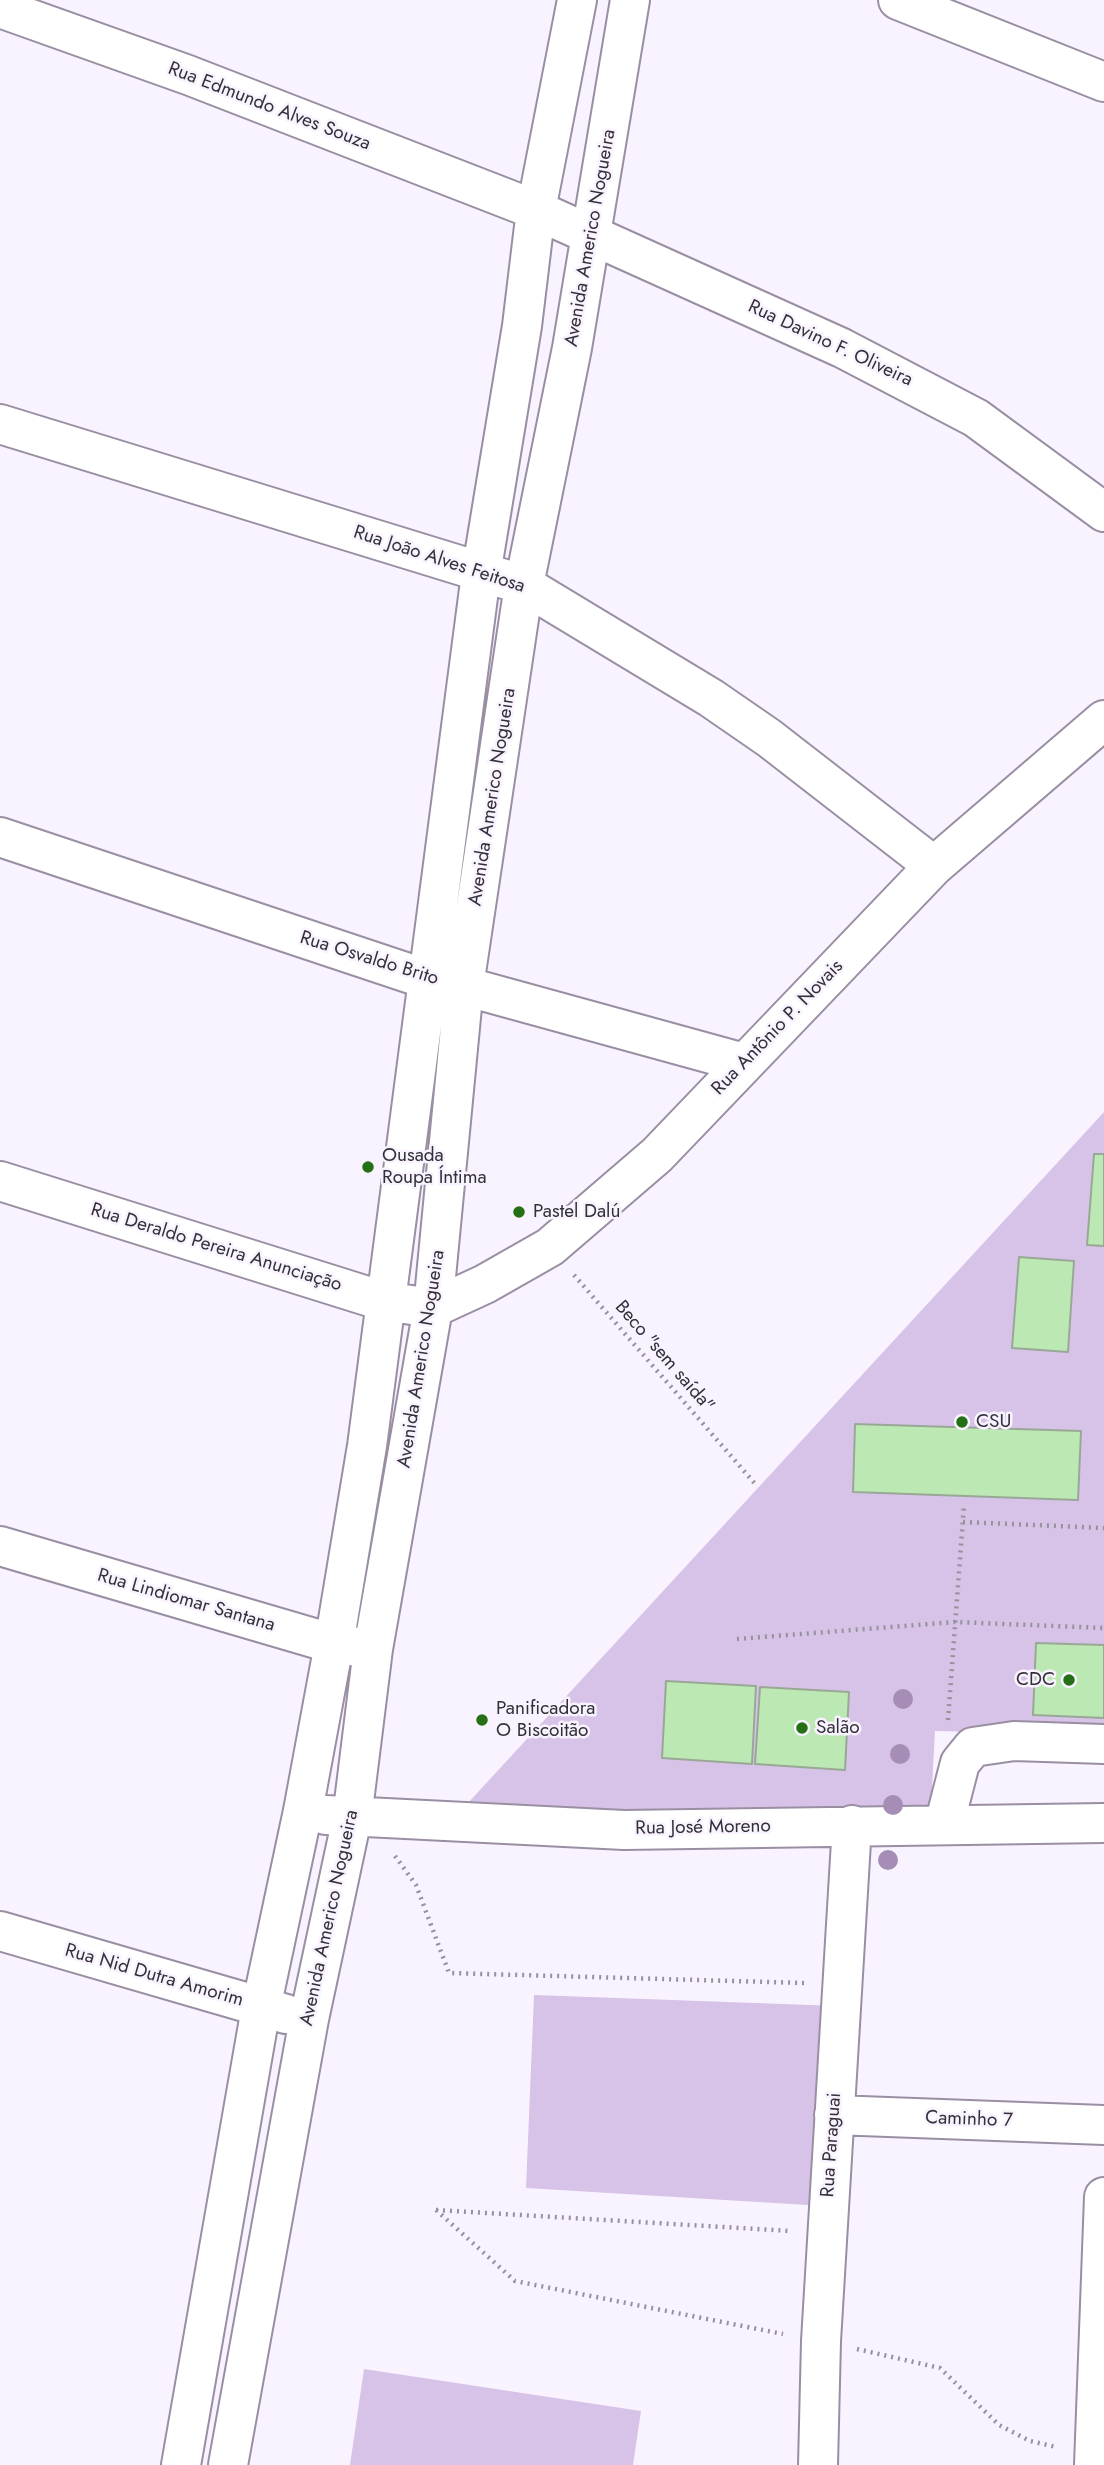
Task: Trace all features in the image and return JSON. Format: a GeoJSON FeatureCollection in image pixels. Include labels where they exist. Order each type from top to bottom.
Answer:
{"type":"FeatureCollection","features":[{"type":"Feature","properties":{"kind":"street","name":"Avenida Americo Nogueira"},"geometry":{"type":"LineString","coordinates":[[181,2465],[261,2008],[303,1811],[367,1446],[383,1301],[481,574],[522,326],[536,210],[577,0]]}},
{"type":"Feature","properties":{"kind":"street","name":"Avenida Americo Nogueira"},"geometry":{"type":"LineString","coordinates":[[228,2465],[309,2020],[352,1818],[373,1649],[433,1308],[464,986],[524,585],[592,235],[630,0]]}},
{"type":"Feature","properties":{"kind":"street"},"geometry":{"type":"LineString","coordinates":[[898,0],[1104,82]]}},
{"type":"Feature","properties":{"kind":"street","name":"Rua Edmundo Alves Souza"},"geometry":{"type":"LineString","coordinates":[[0,8],[188,75],[536,210]]}},
{"type":"Feature","properties":{"kind":"street","name":"Rua Davino F. Oliveira"},"geometry":{"type":"LineString","coordinates":[[536,210],[842,348],[942,398],[997,432],[1104,512]]}},
{"type":"Feature","properties":{"kind":"street","name":"Rua João Alves Feitosa"},"geometry":{"type":"LineString","coordinates":[[0,424],[481,574],[524,585],[711,698],[769,738],[934,866]]}},
{"type":"Feature","properties":{"kind":"street","name":"Rua Antônio P. Novais"},"geometry":{"type":"LineString","coordinates":[[433,1308],[550,1247],[657,1155],[934,866],[1104,719]]}},
{"type":"Feature","properties":{"kind":"street","name":"Rua Osvaldo Brito"},"geometry":{"type":"LineString","coordinates":[[0,837],[426,979],[464,986],[744,1063]]}},
{"type":"Feature","properties":{"kind":"street","name":"Rua Deraldo Pereira Anunciação"},"geometry":{"type":"LineString","coordinates":[[0,1181],[383,1301],[433,1308]]}},
{"type":"Feature","properties":{"kind":"street","name":"Rua Lindiomar Santana"},"geometry":{"type":"LineString","coordinates":[[0,1546],[334,1644],[373,1649]]}},
{"type":"Feature","properties":{"kind":"street"},"geometry":{"type":"LineString","coordinates":[[944,1825],[960,1763],[967,1751],[973,1747],[1013,1741],[1104,1744]]}},
{"type":"Feature","properties":{"kind":"street","name":"Rua José Moreno"},"geometry":{"type":"LineString","coordinates":[[303,1811],[352,1818],[624,1830],[1104,1823]]}},
{"type":"Feature","properties":{"kind":"street","name":"Rua Paraguai"},"geometry":{"type":"LineString","coordinates":[[818,2465],[821,2341],[852,1825]]}},
{"type":"Feature","properties":{"kind":"street","name":"Rua Nid Dutra Amorim"},"geometry":{"type":"LineString","coordinates":[[0,1931],[309,2020]]}},
{"type":"Feature","properties":{"kind":"street","name":"Caminho 7"},"geometry":{"type":"LineString","coordinates":[[834,2115],[1104,2125]]}},
{"type":"Feature","properties":{"kind":"street"},"geometry":{"type":"LineString","coordinates":[[1094,2465],[1100,2418],[1104,2197]]}},
{"type":"Feature","properties":{"kind":"path","name":"Beco \"sem saída\""},"geometry":{"type":"LineString","coordinates":[[550,1247],[757,1486]]}},
{"type":"Feature","properties":{"kind":"path"},"geometry":{"type":"LineString","coordinates":[[947,1732],[964,1505]]}},
{"type":"Feature","properties":{"kind":"path"},"geometry":{"type":"LineString","coordinates":[[963,1522],[1104,1528]]}},
{"type":"Feature","properties":{"kind":"path"},"geometry":{"type":"LineString","coordinates":[[737,1639],[955,1622],[1104,1628]]}},
{"type":"Feature","properties":{"kind":"path"},"geometry":{"type":"LineString","coordinates":[[352,1818],[389,1847],[416,1885],[450,1973],[818,1984]]}},
{"type":"Feature","properties":{"kind":"path"},"geometry":{"type":"LineString","coordinates":[[798,2231],[436,2210],[515,2281],[821,2341],[940,2368],[999,2425],[1030,2441],[1058,2448],[1100,2418]]}},
{"type":"Feature","properties":{"kind":"shaded area","name":"CSU"},"geometry":{"type":"Polygon","coordinates":[[[1104,1112],[1104,1735],[935,1731],[929,1843],[456,1816],[1104,1112]]]}},
{"type":"Feature","properties":{"kind":"shaded area"},"geometry":{"type":"Polygon","coordinates":[[[534,1995],[838,2006],[824,2206],[526,2188],[534,1995]]]}},
{"type":"Feature","properties":{"kind":"shaded area"},"geometry":{"type":"Polygon","coordinates":[[[364,2369],[641,2411],[633,2465],[350,2465],[364,2369]]]}},
{"type":"Feature","properties":{"kind":"building"},"geometry":{"type":"Polygon","coordinates":[[[1094,1154],[1104,1154],[1104,1246],[1087,1245],[1094,1154]]]}},
{"type":"Feature","properties":{"kind":"building"},"geometry":{"type":"Polygon","coordinates":[[[1019,1257],[1074,1261],[1068,1352],[1012,1348],[1019,1257]]]}},
{"type":"Feature","properties":{"kind":"building"},"geometry":{"type":"Polygon","coordinates":[[[855,1424],[1081,1431],[1078,1500],[853,1492],[855,1424]]]}},
{"type":"Feature","properties":{"kind":"building","name":"CDC"},"geometry":{"type":"Polygon","coordinates":[[[1036,1643],[1104,1645],[1104,1718],[1033,1715],[1036,1643]]]}},
{"type":"Feature","properties":{"kind":"building"},"geometry":{"type":"Polygon","coordinates":[[[666,1681],[756,1686],[752,1764],[662,1758],[666,1681]]]}},
{"type":"Feature","properties":{"kind":"building","name":"Salão"},"geometry":{"type":"Polygon","coordinates":[[[760,1687],[849,1692],[845,1770],[755,1764],[760,1687]]]}},
{"type":"Feature","properties":{"kind":"place","name":"Ousada Roupa Íntima"},"geometry":{"type":"Point","coordinates":[368,1167]}},
{"type":"Feature","properties":{"kind":"place","name":"Pastel Dalú"},"geometry":{"type":"Point","coordinates":[519,1212]}},
{"type":"Feature","properties":{"kind":"place","name":"CSU"},"geometry":{"type":"Point","coordinates":[962,1422]}},
{"type":"Feature","properties":{"kind":"place","name":"CDC"},"geometry":{"type":"Point","coordinates":[1069,1680]}},
{"type":"Feature","properties":{"kind":"place","name":"Panificadora O Biscoitão"},"geometry":{"type":"Point","coordinates":[482,1720]}},
{"type":"Feature","properties":{"kind":"place","name":"Salão"},"geometry":{"type":"Point","coordinates":[802,1728]}}]}
